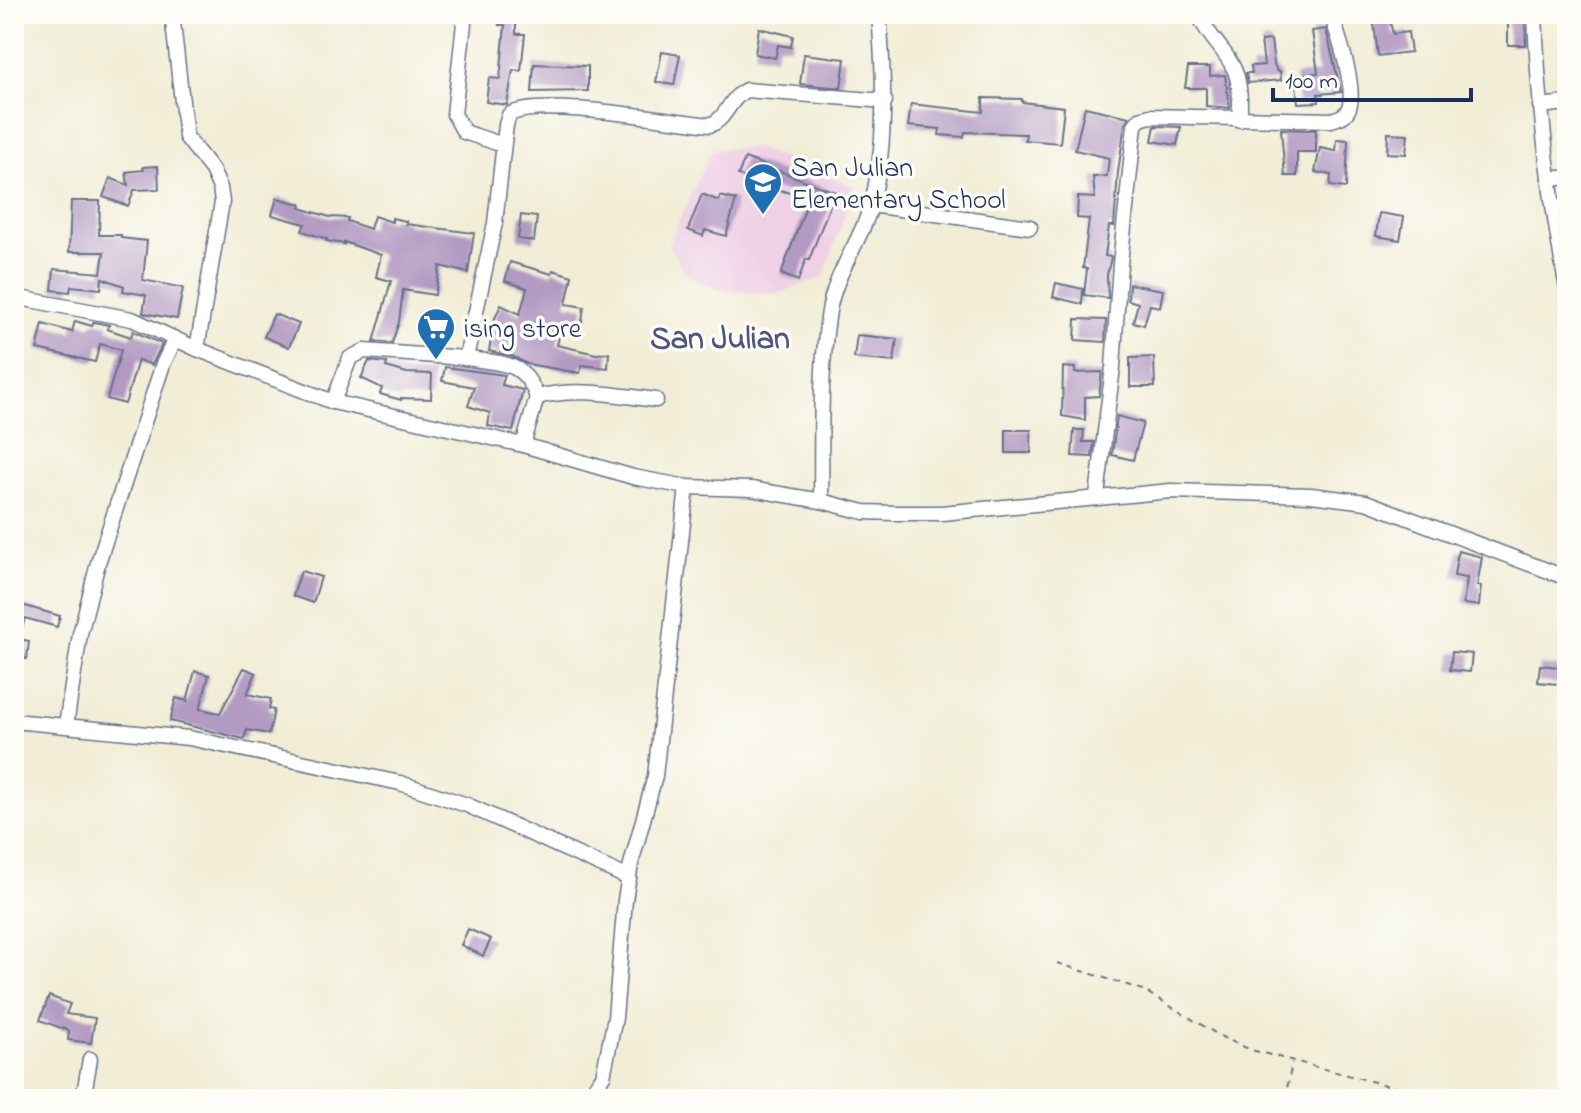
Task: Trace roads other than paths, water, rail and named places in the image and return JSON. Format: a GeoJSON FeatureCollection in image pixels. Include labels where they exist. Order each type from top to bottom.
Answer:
{"type":"FeatureCollection","features":[{"type":"Feature","properties":{"kind":"street"},"geometry":{"type":"LineString","coordinates":[[172,14],[186,137],[212,170],[222,202],[197,349]]}},
{"type":"Feature","properties":{"kind":"street"},"geometry":{"type":"LineString","coordinates":[[465,14],[454,114],[464,132],[503,145]]}},
{"type":"Feature","properties":{"kind":"street"},"geometry":{"type":"LineString","coordinates":[[821,501],[823,386],[829,310],[834,290],[860,240],[871,205],[885,101],[879,14]]}},
{"type":"Feature","properties":{"kind":"street"},"geometry":{"type":"LineString","coordinates":[[1199,14],[1233,67],[1239,86],[1240,120]]}},
{"type":"Feature","properties":{"kind":"street"},"geometry":{"type":"LineString","coordinates":[[1097,496],[1113,367],[1135,125],[1140,119],[1150,116],[1240,120],[1331,120],[1341,117],[1348,109],[1351,94],[1340,38],[1331,14]]}},
{"type":"Feature","properties":{"kind":"street"},"geometry":{"type":"LineString","coordinates":[[1535,14],[1540,106],[1567,289]]}},
{"type":"Feature","properties":{"kind":"street"},"geometry":{"type":"LineString","coordinates":[[466,358],[490,255],[509,115],[516,110],[550,109],[710,125],[718,122],[735,98],[746,90],[885,101]]}},
{"type":"Feature","properties":{"kind":"street"},"geometry":{"type":"LineString","coordinates":[[1540,106],[1567,103]]}},
{"type":"Feature","properties":{"kind":"street"},"geometry":{"type":"LineString","coordinates":[[1549,178],[1567,178]]}},
{"type":"Feature","properties":{"kind":"street"},"geometry":{"type":"LineString","coordinates":[[871,205],[1030,227]]}},
{"type":"Feature","properties":{"kind":"street"},"geometry":{"type":"LineString","coordinates":[[14,297],[132,319],[197,349],[333,402],[523,445],[633,477],[687,487],[751,489],[864,512],[942,513],[1171,491],[1311,495],[1366,502],[1566,577],[1567,555]]}},
{"type":"Feature","properties":{"kind":"street"},"geometry":{"type":"LineString","coordinates":[[66,725],[80,634],[98,563],[163,364],[175,339]]}},
{"type":"Feature","properties":{"kind":"street"},"geometry":{"type":"LineString","coordinates":[[333,402],[344,371],[355,353],[364,351],[466,358],[519,368],[537,397],[523,445]]}},
{"type":"Feature","properties":{"kind":"street"},"geometry":{"type":"LineString","coordinates":[[537,397],[561,391],[587,391],[656,400]]}},
{"type":"Feature","properties":{"kind":"street"},"geometry":{"type":"LineString","coordinates":[[582,1099],[603,1076],[615,1018],[629,878],[655,776],[687,487]]}},
{"type":"Feature","properties":{"kind":"street"},"geometry":{"type":"LineString","coordinates":[[14,721],[189,738],[400,783],[467,805],[629,878]]}},
{"type":"Feature","properties":{"kind":"street"},"geometry":{"type":"LineString","coordinates":[[83,1099],[90,1059]]}},
{"type":"Feature","properties":{"kind":"place","name":"San Julian Elementary School"},"geometry":{"type":"Point","coordinates":[763,216]}},
{"type":"Feature","properties":{"kind":"place","name":"ising store"},"geometry":{"type":"Point","coordinates":[436,361]}},
{"type":"Feature","properties":{"kind":"district","name":"San Julian"},"geometry":{"type":"Point","coordinates":[720,337]}}]}
